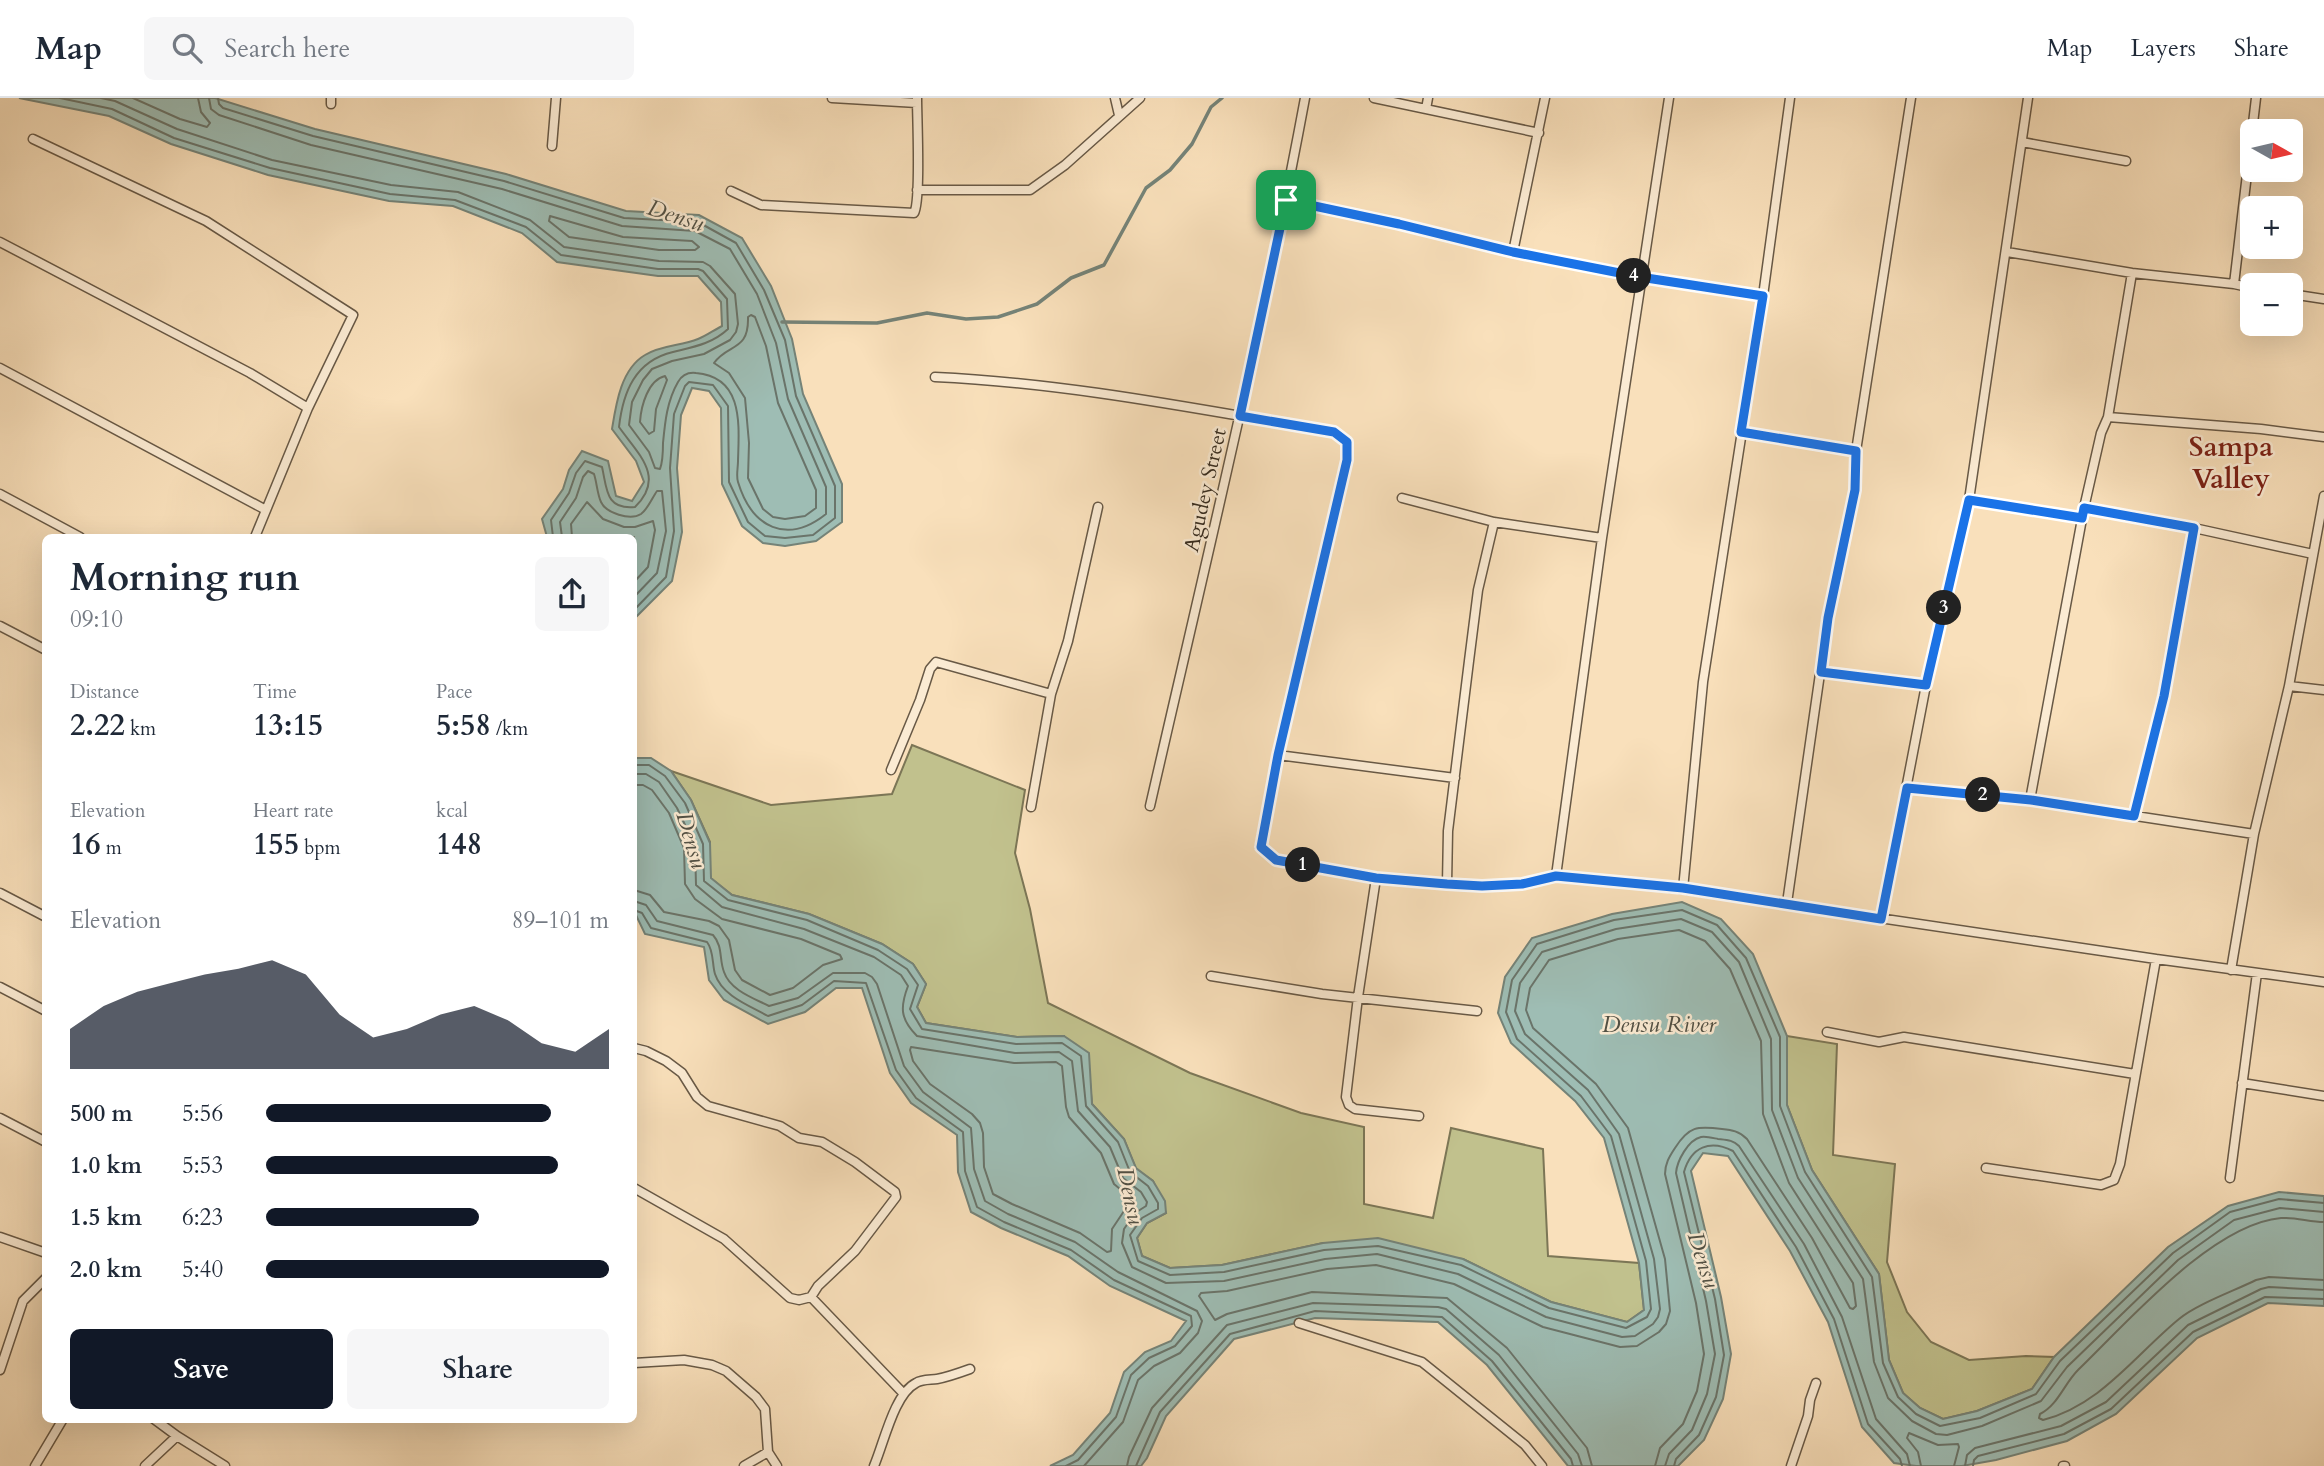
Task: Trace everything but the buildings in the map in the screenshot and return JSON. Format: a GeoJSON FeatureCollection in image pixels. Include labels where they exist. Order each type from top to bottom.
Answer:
{"type":"FeatureCollection","features":[{"type":"Feature","properties":{"kind":"street"},"geometry":{"type":"LineString","coordinates":[[552,146],[556,98]]}},
{"type":"Feature","properties":{"kind":"street"},"geometry":{"type":"LineString","coordinates":[[731,191],[761,205],[914,214],[917,209],[917,101],[832,98]]}},
{"type":"Feature","properties":{"kind":"street"},"geometry":{"type":"LineString","coordinates":[[1115,98],[1119,115]]}},
{"type":"Feature","properties":{"kind":"street"},"geometry":{"type":"LineString","coordinates":[[917,190],[1030,190],[1065,164],[1140,98]]}},
{"type":"Feature","properties":{"kind":"street","name":"Agudey Street"},"geometry":{"type":"LineString","coordinates":[[1150,806],[1240,416],[1305,98]]}},
{"type":"Feature","properties":{"kind":"street"},"geometry":{"type":"LineString","coordinates":[[1374,98],[1539,132]]}},
{"type":"Feature","properties":{"kind":"street"},"geometry":{"type":"LineString","coordinates":[[1426,109],[1428,98]]}},
{"type":"Feature","properties":{"kind":"street"},"geometry":{"type":"LineString","coordinates":[[1513,252],[1545,98]]}},
{"type":"Feature","properties":{"kind":"street"},"geometry":{"type":"LineString","coordinates":[[1556,876],[1602,538],[1669,98]]}},
{"type":"Feature","properties":{"kind":"street"},"geometry":{"type":"LineString","coordinates":[[1683,888],[1703,682],[1763,296],[1790,98]]}},
{"type":"Feature","properties":{"kind":"street"},"geometry":{"type":"LineString","coordinates":[[1787,903],[1828,618],[1855,490],[1856,451],[1911,98]]}},
{"type":"Feature","properties":{"kind":"street"},"geometry":{"type":"LineString","coordinates":[[1881,919],[1926,685],[1969,500],[2028,98]]}},
{"type":"Feature","properties":{"kind":"street"},"geometry":{"type":"LineString","coordinates":[[2234,284],[2256,98]]}},
{"type":"Feature","properties":{"kind":"street"},"geometry":{"type":"LineString","coordinates":[[33,139],[206,221],[353,315],[308,408],[256,534]]}},
{"type":"Feature","properties":{"kind":"street"},"geometry":{"type":"LineString","coordinates":[[2022,142],[2126,161]]}},
{"type":"Feature","properties":{"kind":"street"},"geometry":{"type":"LineString","coordinates":[[1286,200],[1513,252],[1640,277],[1763,296]]}},
{"type":"Feature","properties":{"kind":"street"},"geometry":{"type":"LineString","coordinates":[[0,242],[250,373],[308,408]]}},
{"type":"Feature","properties":{"kind":"street"},"geometry":{"type":"LineString","coordinates":[[2007,252],[2132,273],[2240,285]]}},
{"type":"Feature","properties":{"kind":"street"},"geometry":{"type":"LineString","coordinates":[[2031,800],[2083,513],[2101,433],[2108,417],[2132,273]]}},
{"type":"Feature","properties":{"kind":"street"},"geometry":{"type":"LineString","coordinates":[[2303,296],[2324,299]]}},
{"type":"Feature","properties":{"kind":"street"},"geometry":{"type":"LineString","coordinates":[[0,368],[266,510]]}},
{"type":"Feature","properties":{"kind":"street"},"geometry":{"type":"LineString","coordinates":[[935,377],[1064,388],[1334,432],[1347,442],[1347,460],[1278,755],[1261,847],[1276,860],[1376,878],[1447,884],[1522,884],[1556,876],[1683,888],[2324,982]]}},
{"type":"Feature","properties":{"kind":"street"},"geometry":{"type":"LineString","coordinates":[[2108,417],[2261,429],[2324,437]]}},
{"type":"Feature","properties":{"kind":"street"},"geometry":{"type":"LineString","coordinates":[[1741,432],[1856,451]]}},
{"type":"Feature","properties":{"kind":"street"},"geometry":{"type":"LineString","coordinates":[[0,494],[74,534]]}},
{"type":"Feature","properties":{"kind":"street"},"geometry":{"type":"LineString","coordinates":[[2231,970],[2253,834],[2289,686],[2324,496]]}},
{"type":"Feature","properties":{"kind":"street"},"geometry":{"type":"LineString","coordinates":[[1402,498],[1494,522],[1602,538]]}},
{"type":"Feature","properties":{"kind":"street"},"geometry":{"type":"LineString","coordinates":[[1969,500],[2194,528],[2313,554]]}},
{"type":"Feature","properties":{"kind":"street"},"geometry":{"type":"LineString","coordinates":[[1031,807],[1051,694],[1068,641],[1098,507]]}},
{"type":"Feature","properties":{"kind":"street"},"geometry":{"type":"LineString","coordinates":[[1447,884],[1448,831],[1478,590],[1494,522]]}},
{"type":"Feature","properties":{"kind":"street"},"geometry":{"type":"LineString","coordinates":[[2134,816],[2164,696],[2194,528]]}},
{"type":"Feature","properties":{"kind":"street"},"geometry":{"type":"LineString","coordinates":[[0,626],[42,648]]}},
{"type":"Feature","properties":{"kind":"street"},"geometry":{"type":"LineString","coordinates":[[891,770],[920,701],[930,669],[936,662],[1051,694]]}},
{"type":"Feature","properties":{"kind":"street"},"geometry":{"type":"LineString","coordinates":[[1821,672],[1926,685]]}},
{"type":"Feature","properties":{"kind":"street"},"geometry":{"type":"LineString","coordinates":[[2289,686],[2324,690]]}},
{"type":"Feature","properties":{"kind":"street"},"geometry":{"type":"LineString","coordinates":[[1278,755],[1455,778]]}},
{"type":"Feature","properties":{"kind":"street"},"geometry":{"type":"LineString","coordinates":[[1907,788],[2031,800],[2253,834]]}},
{"type":"Feature","properties":{"kind":"street"},"geometry":{"type":"LineString","coordinates":[[1376,878],[1357,997],[1346,1097],[1349,1105],[1355,1109],[1419,1116]]}},
{"type":"Feature","properties":{"kind":"street"},"geometry":{"type":"LineString","coordinates":[[0,893],[42,915]]}},
{"type":"Feature","properties":{"kind":"street"},"geometry":{"type":"LineString","coordinates":[[1986,1168],[2101,1185],[2114,1180],[2120,1164],[2157,959]]}},
{"type":"Feature","properties":{"kind":"street"},"geometry":{"type":"LineString","coordinates":[[2230,1178],[2257,974]]}},
{"type":"Feature","properties":{"kind":"street"},"geometry":{"type":"LineString","coordinates":[[1211,976],[1322,994],[1477,1011]]}},
{"type":"Feature","properties":{"kind":"street"},"geometry":{"type":"LineString","coordinates":[[0,987],[42,1009]]}},
{"type":"Feature","properties":{"kind":"street"},"geometry":{"type":"LineString","coordinates":[[1827,1032],[1879,1042],[1903,1037],[2135,1074]]}},
{"type":"Feature","properties":{"kind":"street"},"geometry":{"type":"LineString","coordinates":[[637,1049],[666,1060],[682,1073],[697,1097],[708,1106],[780,1126],[799,1138],[822,1142],[855,1162],[895,1192],[896,1197],[855,1251],[818,1286],[811,1297],[799,1300],[790,1298],[724,1239],[637,1190]]}},
{"type":"Feature","properties":{"kind":"street"},"geometry":{"type":"LineString","coordinates":[[2242,1083],[2324,1096]]}},
{"type":"Feature","properties":{"kind":"street"},"geometry":{"type":"LineString","coordinates":[[0,1118],[42,1140]]}},
{"type":"Feature","properties":{"kind":"street"},"geometry":{"type":"LineString","coordinates":[[0,1237],[42,1252]]}},
{"type":"Feature","properties":{"kind":"street"},"geometry":{"type":"LineString","coordinates":[[0,1370],[23,1301],[42,1282]]}},
{"type":"Feature","properties":{"kind":"street"},"geometry":{"type":"LineString","coordinates":[[811,1297],[903,1393]]}},
{"type":"Feature","properties":{"kind":"street"},"geometry":{"type":"LineString","coordinates":[[1299,1322],[1422,1362],[1525,1445],[1542,1466]]}},
{"type":"Feature","properties":{"kind":"street"},"geometry":{"type":"LineString","coordinates":[[637,1363],[684,1360],[712,1365],[726,1371],[756,1397],[765,1409],[768,1452],[776,1466]]}},
{"type":"Feature","properties":{"kind":"street"},"geometry":{"type":"LineString","coordinates":[[874,1466],[892,1415],[903,1393],[916,1382],[938,1379],[970,1369]]}},
{"type":"Feature","properties":{"kind":"street"},"geometry":{"type":"LineString","coordinates":[[1791,1466],[1816,1383]]}},
{"type":"Feature","properties":{"kind":"street"},"geometry":{"type":"LineString","coordinates":[[35,1466],[61,1423]]}},
{"type":"Feature","properties":{"kind":"street"},"geometry":{"type":"LineString","coordinates":[[158,1423],[225,1466]]}},
{"type":"Feature","properties":{"kind":"street"},"geometry":{"type":"LineString","coordinates":[[145,1466],[177,1437]]}},
{"type":"Feature","properties":{"kind":"street"},"geometry":{"type":"LineString","coordinates":[[744,1466],[768,1452]]}},
{"type":"Feature","properties":{"kind":"green space"},"geometry":{"type":"Polygon","coordinates":[[[912,745],[1025,790],[1015,853],[1030,909],[1048,1003],[1190,1073],[1301,1113],[1364,1127],[1364,1204],[1433,1218],[1451,1128],[1543,1149],[1548,1256],[1639,1263],[1644,1310],[1627,1322],[1551,1302],[1463,1259],[1323,1243],[1222,1265],[1170,1268],[1142,1256],[1137,1238],[1147,1223],[1166,1213],[1153,1181],[1136,1169],[1124,1139],[1092,1104],[1090,1083],[1064,1036],[1017,1037],[926,1023],[917,1007],[926,984],[913,964],[882,944],[809,914],[732,895],[710,878],[710,842],[691,800],[671,771],[771,805],[892,794],[912,745]]]}},
{"type":"Feature","properties":{"kind":"green space"},"geometry":{"type":"Polygon","coordinates":[[[1787,1036],[1837,1044],[1833,1155],[1895,1164],[1887,1262],[1907,1312],[1931,1342],[1969,1360],[2054,1357],[2032,1389],[1977,1411],[1943,1419],[1920,1408],[1903,1393],[1889,1360],[1879,1274],[1812,1170],[1787,1105],[1787,1036]]]}},
{"type":"Feature","properties":{"kind":"water","name":"Densu"},"geometry":{"type":"Polygon","coordinates":[[[19,98],[215,98],[315,129],[506,174],[626,211],[699,215],[742,238],[771,286],[792,339],[803,394],[842,484],[842,522],[816,541],[785,546],[763,543],[742,526],[722,484],[721,408],[709,391],[692,388],[681,415],[677,468],[682,532],[672,581],[637,616],[637,534],[546,534],[542,519],[563,489],[569,470],[582,451],[608,461],[616,496],[632,501],[644,482],[636,461],[612,429],[618,398],[630,369],[645,355],[698,339],[722,326],[721,302],[698,276],[658,276],[557,262],[522,233],[453,206],[389,201],[268,175],[171,144],[109,116],[19,98]]]}},
{"type":"Feature","properties":{"kind":"water","name":"Densu River"},"geometry":{"type":"Polygon","coordinates":[[[637,758],[651,758],[671,771],[691,800],[710,843],[711,878],[732,895],[809,914],[882,944],[913,964],[926,984],[917,1007],[926,1023],[1017,1037],[1064,1036],[1089,1053],[1092,1104],[1124,1139],[1136,1168],[1153,1181],[1165,1201],[1166,1213],[1147,1223],[1137,1238],[1142,1256],[1170,1268],[1222,1265],[1323,1243],[1378,1238],[1463,1259],[1551,1302],[1627,1322],[1644,1310],[1639,1263],[1604,1138],[1575,1101],[1511,1043],[1498,1013],[1505,977],[1532,938],[1612,914],[1682,902],[1721,919],[1753,954],[1787,1036],[1787,1105],[1812,1170],[1879,1274],[1889,1360],[1903,1393],[1920,1408],[1943,1419],[1977,1411],[2032,1389],[2054,1357],[2168,1247],[2228,1206],[2279,1192],[2324,1196],[2324,1306],[2268,1303],[2197,1338],[2116,1414],[2067,1441],[1962,1466],[1894,1463],[1862,1427],[1828,1322],[1790,1251],[1728,1156],[1703,1153],[1691,1171],[1721,1297],[1731,1354],[1723,1399],[1704,1440],[1678,1466],[1568,1466],[1487,1365],[1438,1322],[1315,1318],[1234,1339],[1166,1416],[1141,1466],[1050,1466],[1073,1455],[1110,1413],[1124,1372],[1145,1352],[1171,1341],[1186,1321],[1110,1286],[1068,1256],[1001,1228],[971,1212],[958,1172],[957,1135],[911,1103],[890,1073],[862,988],[836,988],[805,1012],[768,1024],[724,1000],[709,980],[704,947],[645,934],[637,917],[637,758]]]}},
{"type":"Feature","properties":{"kind":"waterway"},"geometry":{"type":"LineString","coordinates":[[782,322],[877,323],[927,313],[966,319],[998,317],[1037,304],[1071,278],[1104,265],[1146,188],[1170,170],[1192,144],[1211,107],[1222,98]]}},
{"type":"Feature","properties":{"kind":"district","name":"Sampa Valley"},"geometry":{"type":"Point","coordinates":[2231,462]}},
{"type":"Feature","properties":{"kind":"route"},"geometry":{"type":"LineString","coordinates":[[1286,200],[1513,252],[1640,277],[1763,296],[1741,432],[1856,451],[1855,490],[1828,618],[1821,672],[1926,685],[1969,500],[2082,518],[2084,508],[2194,528],[2164,696],[2134,816],[2031,800],[1907,788],[1881,919],[1683,888],[1556,876],[1522,884],[1482,886],[1376,878],[1276,860],[1267,854],[1261,847],[1278,755],[1347,460],[1347,442],[1334,432],[1240,416],[1286,200]]}}]}
